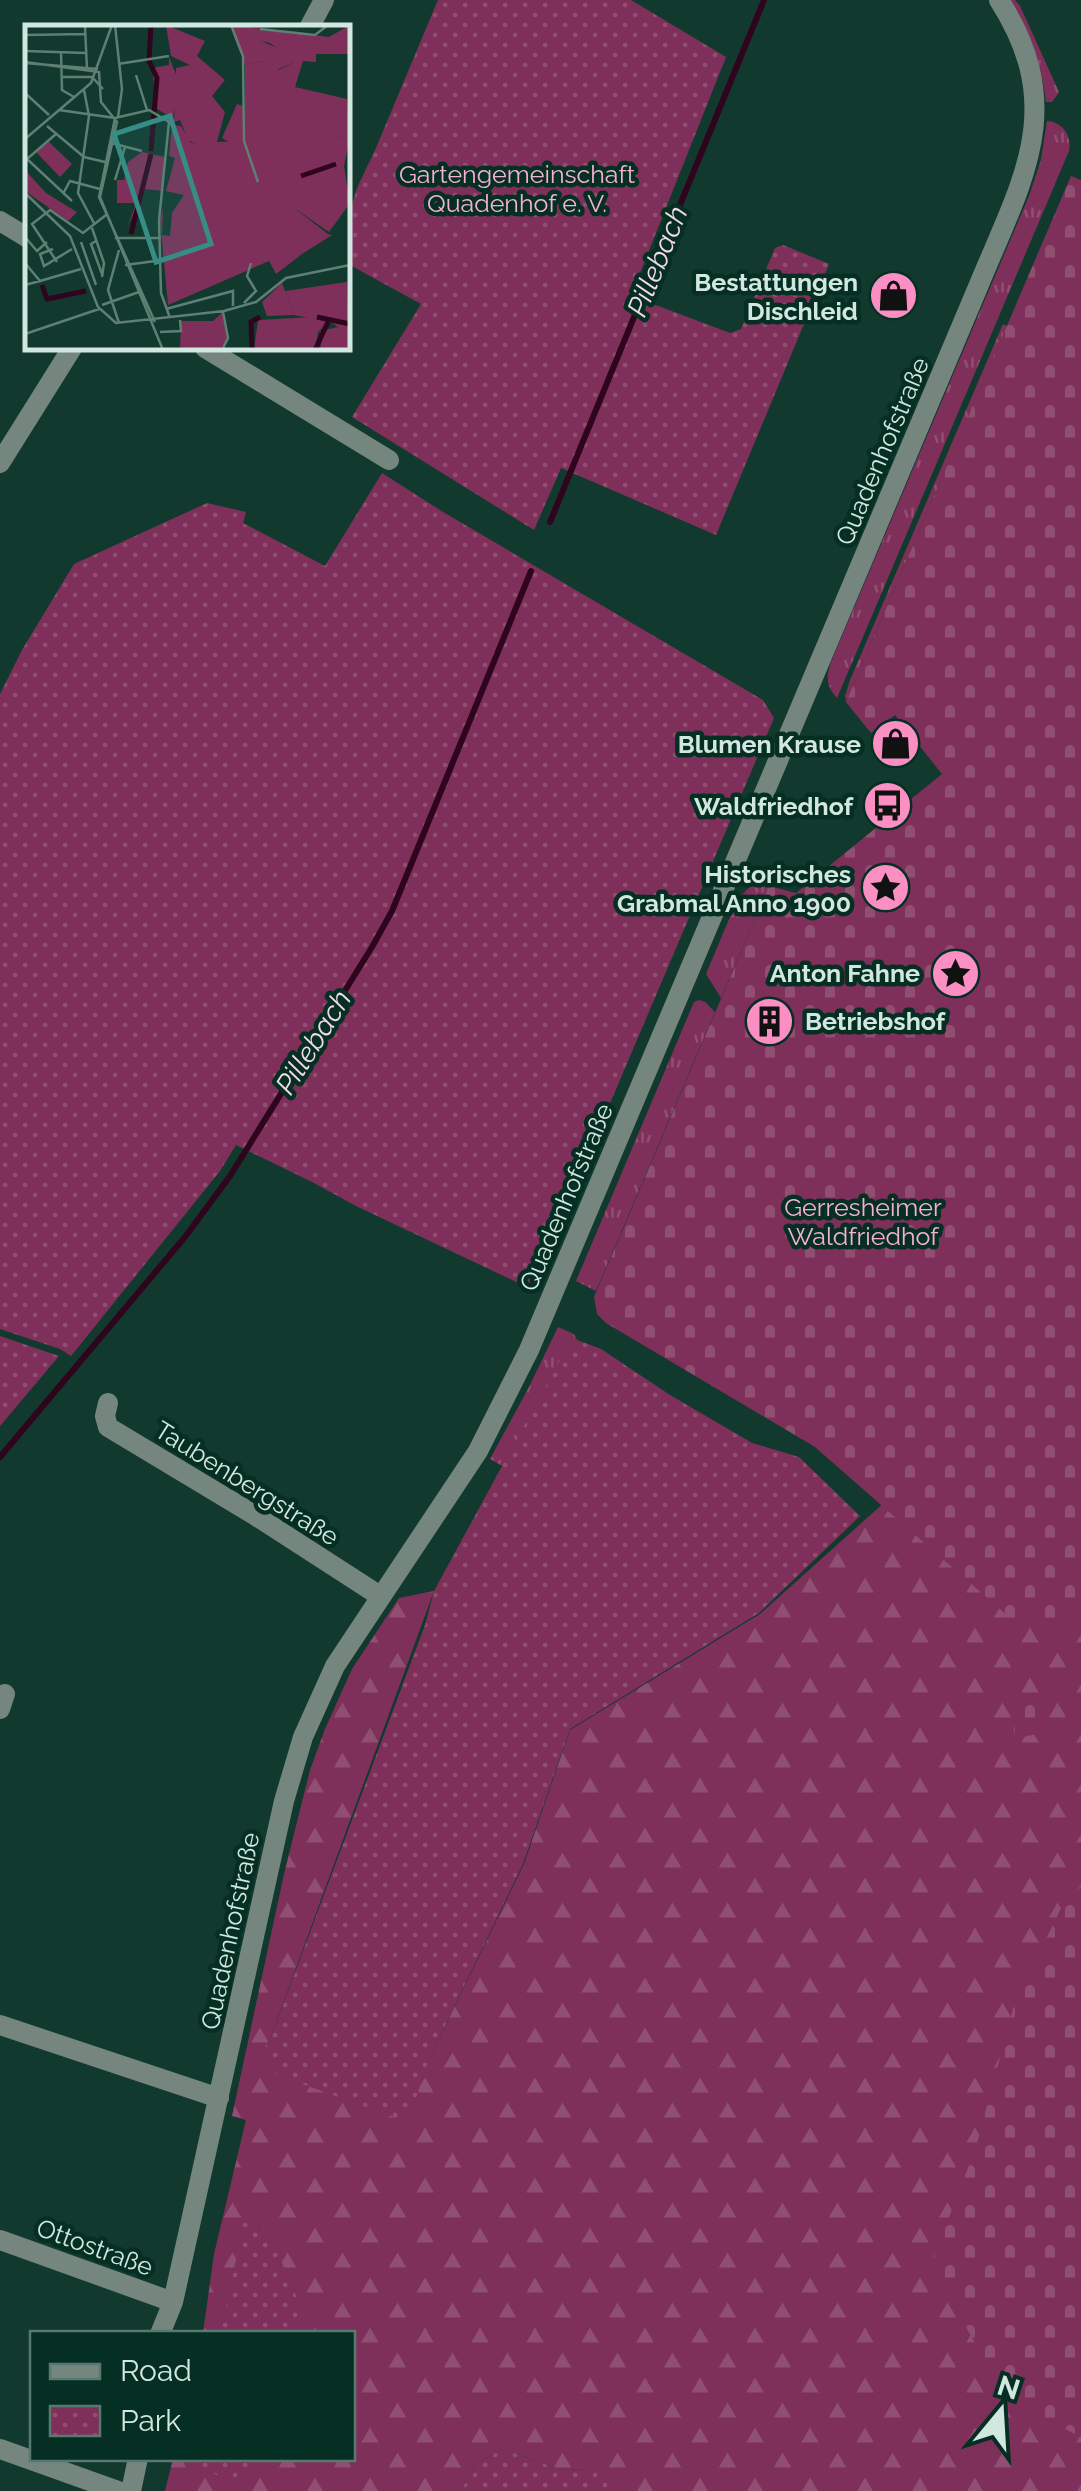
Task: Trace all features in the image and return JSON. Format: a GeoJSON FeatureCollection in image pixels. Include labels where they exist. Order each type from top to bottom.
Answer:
{"type":"FeatureCollection","features":[{"type":"Feature","properties":{"kind":"street"},"geometry":{"type":"LineString","coordinates":[[311,25],[324,0]]}},
{"type":"Feature","properties":{"kind":"street","name":"Quadenhofstraße"},"geometry":{"type":"LineString","coordinates":[[161,2331],[173,2302],[303,1737],[335,1666],[478,1450],[510,1389],[1030,158],[1036,112],[1033,78],[999,0]]}},
{"type":"Feature","properties":{"kind":"street"},"geometry":{"type":"LineString","coordinates":[[0,221],[25,236]]}},
{"type":"Feature","properties":{"kind":"street"},"geometry":{"type":"LineString","coordinates":[[0,463],[71,350]]}},
{"type":"Feature","properties":{"kind":"street"},"geometry":{"type":"LineString","coordinates":[[208,350],[389,460]]}},
{"type":"Feature","properties":{"kind":"street","name":"Taubenbergstraße"},"geometry":{"type":"LineString","coordinates":[[108,1403],[108,1427],[380,1596]]}},
{"type":"Feature","properties":{"kind":"street"},"geometry":{"type":"LineString","coordinates":[[0,2025],[219,2098]]}},
{"type":"Feature","properties":{"kind":"street","name":"Ottostraße"},"geometry":{"type":"LineString","coordinates":[[0,2240],[173,2302]]}},
{"type":"Feature","properties":{"kind":"street","name":"Quadenhofstraße"},"geometry":{"type":"LineString","coordinates":[[173,2302],[174,2331]]}},
{"type":"Feature","properties":{"kind":"street"},"geometry":{"type":"LineString","coordinates":[[0,2448],[30,2459]]}},
{"type":"Feature","properties":{"kind":"street"},"geometry":{"type":"LineString","coordinates":[[36,2461],[118,2491]]}},
{"type":"Feature","properties":{"kind":"street"},"geometry":{"type":"LineString","coordinates":[[131,2491],[137,2461]]}},
{"type":"Feature","properties":{"kind":"green space","name":"Gartengemeinschaft Quadenhof e. V."},"geometry":{"type":"Polygon","coordinates":[[[438,0],[631,0],[726,57],[638,278],[653,304],[730,333],[741,329],[775,248],[783,245],[829,264],[716,535],[561,468],[534,530],[352,417],[421,304],[350,265],[350,211],[438,0]]]}},
{"type":"Feature","properties":{"kind":"green space"},"geometry":{"type":"Polygon","coordinates":[[[1010,0],[1020,6],[1059,92],[1052,102],[1046,102],[1034,49],[1010,0]]]}},
{"type":"Feature","properties":{"kind":"green space"},"geometry":{"type":"Polygon","coordinates":[[[1047,121],[1065,131],[1069,151],[837,698],[828,681],[831,662],[1029,196],[1041,160],[1047,121]]]}},
{"type":"Feature","properties":{"kind":"green space","name":"Gerresheimer Waldfriedhof"},"geometry":{"type":"Polygon","coordinates":[[[1071,176],[1081,180],[1081,1619],[1019,1626],[815,1447],[606,1323],[597,1314],[594,1297],[769,886],[796,893],[942,774],[895,715],[871,733],[846,702],[1071,176]]]}},
{"type":"Feature","properties":{"kind":"green space"},"geometry":{"type":"Polygon","coordinates":[[[1003,324],[1007,326],[846,702],[850,680],[1003,324]]]}},
{"type":"Feature","properties":{"kind":"green space"},"geometry":{"type":"Polygon","coordinates":[[[382,473],[763,700],[774,718],[531,1289],[236,1145],[220,1171],[71,1356],[0,1329],[0,694],[74,564],[207,503],[246,512],[243,523],[325,566],[382,473]]]}},
{"type":"Feature","properties":{"kind":"green space"},"geometry":{"type":"Polygon","coordinates":[[[758,885],[769,886],[721,998],[706,974],[738,898],[758,885]]]}},
{"type":"Feature","properties":{"kind":"green space"},"geometry":{"type":"Polygon","coordinates":[[[699,1000],[715,1012],[596,1291],[576,1281],[694,1002],[699,1000]]]}},
{"type":"Feature","properties":{"kind":"green space"},"geometry":{"type":"Polygon","coordinates":[[[1081,1326],[1081,2491],[609,2491],[591,2469],[562,2470],[503,2449],[476,2463],[461,2491],[165,2491],[172,2461],[355,2461],[355,2331],[203,2331],[214,2254],[246,2120],[232,2116],[310,1770],[352,1669],[399,1598],[434,1591],[262,2052],[407,2121],[429,2059],[524,1864],[570,1730],[760,1614],[1081,1326]]]}},
{"type":"Feature","properties":{"kind":"green space"},"geometry":{"type":"Polygon","coordinates":[[[558,1327],[574,1334],[504,1467],[490,1459],[558,1327]]]}},
{"type":"Feature","properties":{"kind":"green space"},"geometry":{"type":"Polygon","coordinates":[[[574,1334],[577,1340],[601,1349],[752,1443],[799,1457],[860,1516],[759,1613],[570,1729],[523,1864],[429,2059],[408,2122],[277,2075],[262,2052],[425,1625],[434,1591],[574,1334]]]}},
{"type":"Feature","properties":{"kind":"green space"},"geometry":{"type":"Polygon","coordinates":[[[0,1336],[59,1356],[0,1426],[0,1336]]]}},
{"type":"Feature","properties":{"kind":"green space"},"geometry":{"type":"Polygon","coordinates":[[[1035,1693],[1044,1732],[1016,1739],[1007,1699],[1035,1693]]]}},
{"type":"Feature","properties":{"kind":"green space"},"geometry":{"type":"Polygon","coordinates":[[[1081,1887],[1081,2437],[1006,2399],[931,2264],[976,2147],[1014,2005],[1062,1906],[1081,1887]]]}},
{"type":"Feature","properties":{"kind":"green space"},"geometry":{"type":"Polygon","coordinates":[[[246,2210],[268,2230],[300,2305],[294,2331],[221,2331],[246,2210]]]}},
{"type":"Feature","properties":{"kind":"green space"},"geometry":{"type":"Polygon","coordinates":[[[503,2449],[562,2470],[591,2469],[605,2478],[609,2491],[461,2491],[476,2463],[503,2449]]]}},
{"type":"Feature","properties":{"kind":"green space"},"geometry":{"type":"Polygon","coordinates":[[[202,2461],[257,2461],[239,2488],[201,2466],[202,2461]]]}},
{"type":"Feature","properties":{"kind":"waterway","name":"Pillebach"},"geometry":{"type":"LineString","coordinates":[[550,522],[764,0]]}},
{"type":"Feature","properties":{"kind":"waterway","name":"Pillebach"},"geometry":{"type":"LineString","coordinates":[[0,1457],[185,1237],[230,1176],[372,947],[392,911],[531,571]]}},
{"type":"Feature","properties":{"kind":"place","name":"Bestattungen Dischleid"},"geometry":{"type":"Point","coordinates":[893,296]}},
{"type":"Feature","properties":{"kind":"place","name":"Blumen Krause"},"geometry":{"type":"Point","coordinates":[896,744]}},
{"type":"Feature","properties":{"kind":"place","name":"Waldfriedhof"},"geometry":{"type":"Point","coordinates":[888,806]}},
{"type":"Feature","properties":{"kind":"place","name":"Historisches Grabmal Anno 1900"},"geometry":{"type":"Point","coordinates":[886,888]}},
{"type":"Feature","properties":{"kind":"place","name":"Anton Fahne"},"geometry":{"type":"Point","coordinates":[955,973]}},
{"type":"Feature","properties":{"kind":"place","name":"Betriebshof"},"geometry":{"type":"Point","coordinates":[770,1021]}}]}
